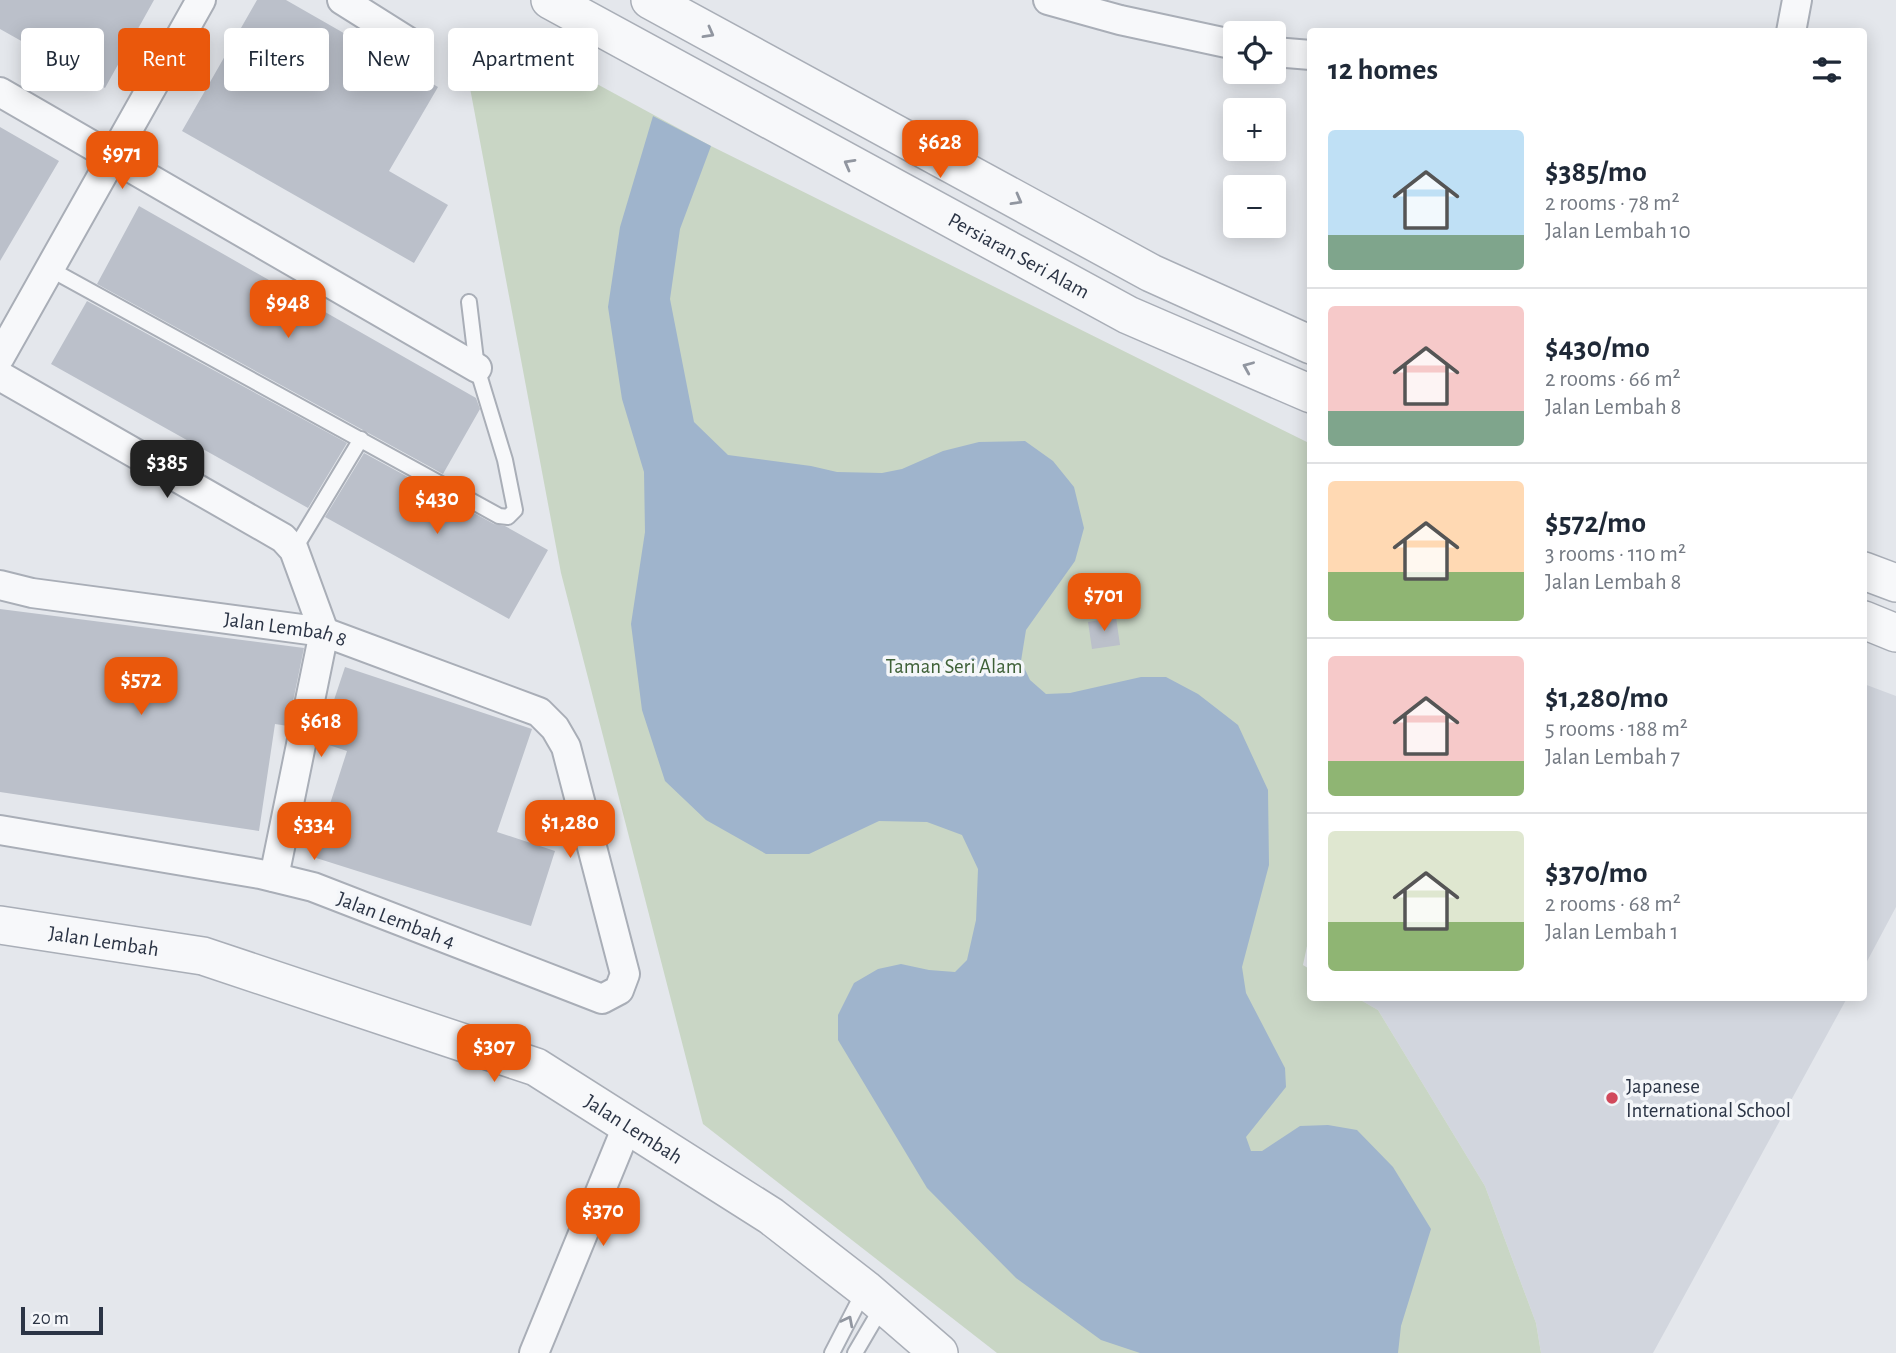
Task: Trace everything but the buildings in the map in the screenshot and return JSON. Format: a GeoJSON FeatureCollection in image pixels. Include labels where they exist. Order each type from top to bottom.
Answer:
{"type":"FeatureCollection","features":[{"type":"Feature","properties":{"kind":"street"},"geometry":{"type":"LineString","coordinates":[[0,357],[201,0]]}},
{"type":"Feature","properties":{"kind":"street"},"geometry":{"type":"LineString","coordinates":[[342,0],[387,28]]}},
{"type":"Feature","properties":{"kind":"street","name":"Persiaran Seri Alam"},"geometry":{"type":"LineString","coordinates":[[550,0],[1128,316],[1307,392]]}},
{"type":"Feature","properties":{"kind":"street"},"geometry":{"type":"LineString","coordinates":[[650,0],[1151,273],[1307,343]]}},
{"type":"Feature","properties":{"kind":"street"},"geometry":{"type":"LineString","coordinates":[[1048,0],[1120,20],[1223,42]]}},
{"type":"Feature","properties":{"kind":"street"},"geometry":{"type":"LineString","coordinates":[[1792,28],[1797,0]]}},
{"type":"Feature","properties":{"kind":"street"},"geometry":{"type":"LineString","coordinates":[[1286,53],[1307,55]]}},
{"type":"Feature","properties":{"kind":"street"},"geometry":{"type":"LineString","coordinates":[[0,92],[477,368]]}},
{"type":"Feature","properties":{"kind":"street"},"geometry":{"type":"LineString","coordinates":[[0,376],[283,538],[294,550],[324,632],[274,877]]}},
{"type":"Feature","properties":{"kind":"street"},"geometry":{"type":"LineString","coordinates":[[1867,571],[1896,583]]}},
{"type":"Feature","properties":{"kind":"street","name":"Jalan Lembah 8"},"geometry":{"type":"LineString","coordinates":[[0,585],[32,593],[324,632],[539,712],[555,728],[566,747],[625,974],[619,990]]}},
{"type":"Feature","properties":{"kind":"street"},"geometry":{"type":"LineString","coordinates":[[1867,622],[1896,633]]}},
{"type":"Feature","properties":{"kind":"street","name":"Jalan Lembah 4"},"geometry":{"type":"LineString","coordinates":[[0,830],[274,877],[313,887],[602,999],[619,990]]}},
{"type":"Feature","properties":{"kind":"street","name":"Jalan Lembah"},"geometry":{"type":"LineString","coordinates":[[0,925],[203,956],[536,1067],[771,1216],[874,1297],[939,1353]]}},
{"type":"Feature","properties":{"kind":"street"},"geometry":{"type":"LineString","coordinates":[[534,1353],[628,1124]]}},
{"type":"Feature","properties":{"kind":"lane"},"geometry":{"type":"LineString","coordinates":[[50,269],[499,516],[508,517],[515,510],[505,460],[477,368],[469,302]]}},
{"type":"Feature","properties":{"kind":"lane"},"geometry":{"type":"LineString","coordinates":[[294,550],[361,439]]}},
{"type":"Feature","properties":{"kind":"lane"},"geometry":{"type":"LineString","coordinates":[[832,1353],[874,1297]]}},
{"type":"Feature","properties":{"kind":"lane"},"geometry":{"type":"LineString","coordinates":[[855,1353],[874,1297]]}},
{"type":"Feature","properties":{"kind":"shaded area"},"geometry":{"type":"Polygon","coordinates":[[[1867,685],[1896,696],[1896,907],[1867,961],[1867,685]]]}},
{"type":"Feature","properties":{"kind":"shaded area","name":"Japanese International School"},"geometry":{"type":"Polygon","coordinates":[[[1362,1001],[1845,1001],[1653,1353],[1541,1353],[1536,1323],[1485,1186],[1378,1010],[1362,1001]]]}},
{"type":"Feature","properties":{"kind":"green space","name":"Taman Seri Alam"},"geometry":{"type":"Polygon","coordinates":[[[598,85],[711,146],[1307,442],[1307,946],[1303,965],[1307,968],[1307,1001],[1362,1001],[1378,1010],[1485,1186],[1536,1323],[1541,1353],[997,1353],[703,1124],[561,573],[471,91],[598,91],[598,85]]]}},
{"type":"Feature","properties":{"kind":"water"},"geometry":{"type":"Polygon","coordinates":[[[653,116],[711,146],[680,229],[670,299],[694,422],[728,455],[837,472],[882,473],[902,469],[943,451],[979,442],[1025,441],[1053,461],[1074,487],[1084,528],[1075,561],[1026,630],[1021,661],[1030,680],[1046,694],[1070,693],[1141,677],[1166,677],[1198,694],[1238,725],[1268,790],[1269,865],[1242,967],[1246,993],[1285,1068],[1286,1087],[1246,1137],[1251,1151],[1262,1151],[1300,1126],[1328,1125],[1357,1130],[1393,1167],[1431,1229],[1401,1326],[1398,1353],[1140,1353],[1101,1340],[1016,1278],[927,1188],[838,1040],[838,1015],[854,983],[878,969],[901,964],[955,972],[967,960],[976,920],[978,869],[962,835],[927,822],[879,821],[809,854],[766,854],[706,820],[665,781],[642,710],[631,624],[645,532],[644,472],[622,399],[608,307],[620,227],[653,116]]]}},
{"type":"Feature","properties":{"kind":"place","name":"Japanese International School"},"geometry":{"type":"Point","coordinates":[1612,1098]}}]}
